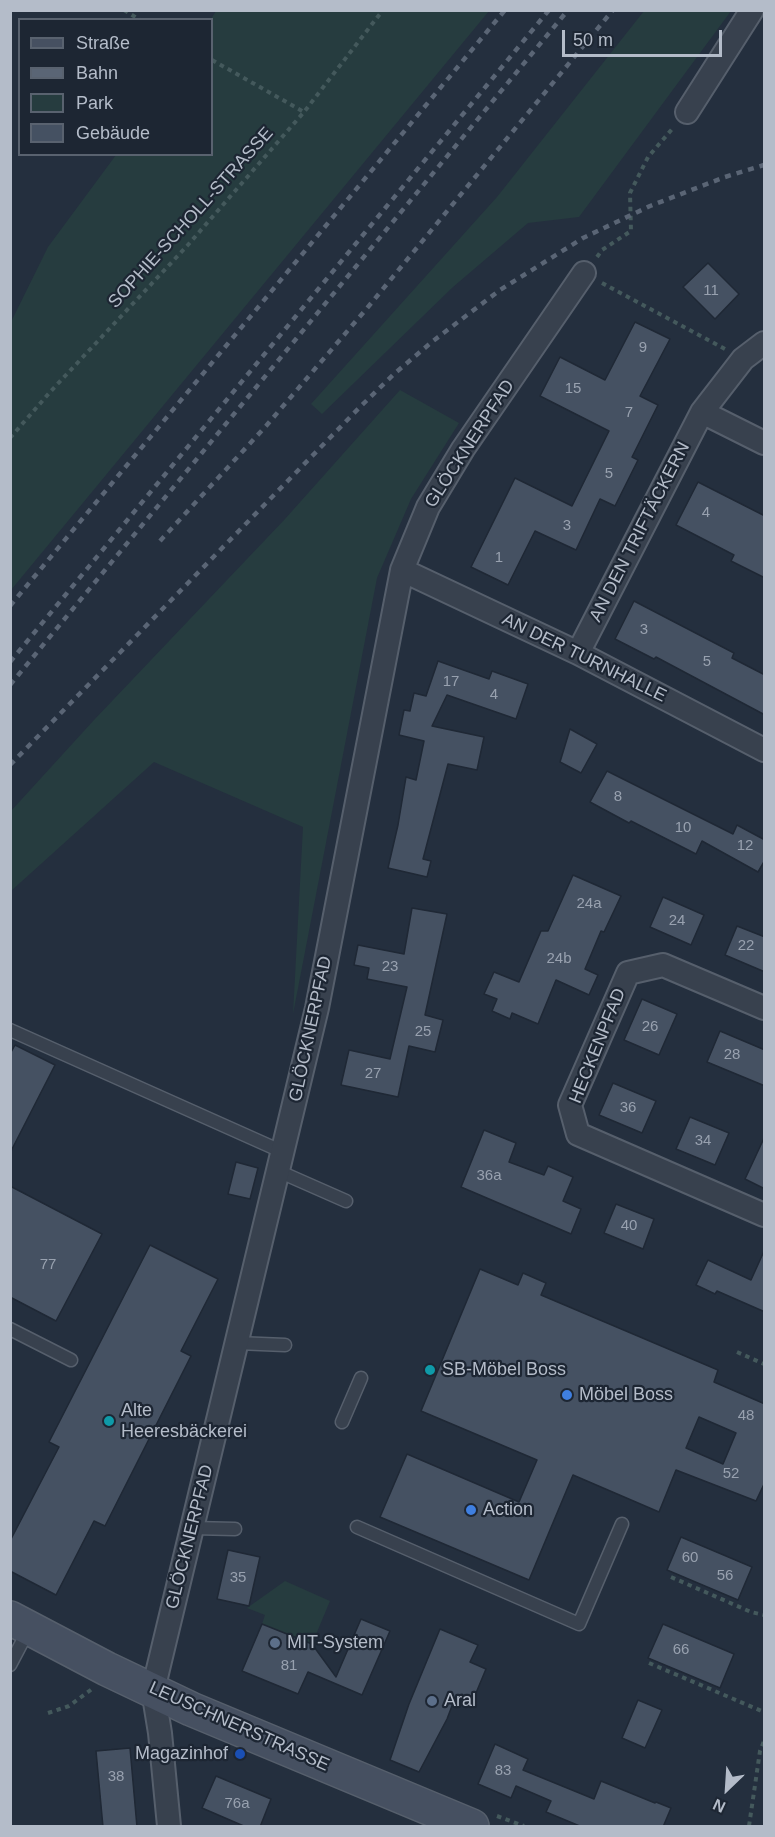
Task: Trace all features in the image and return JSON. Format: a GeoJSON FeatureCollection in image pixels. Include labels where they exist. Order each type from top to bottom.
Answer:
{"type":"FeatureCollection","features":[{"type":"Feature","properties":{"kind":"main road","name":"LEUSCHNERSTRASSE"},"geometry":{"type":"LineString","coordinates":[[20,1623],[191,1709],[472,1827]]}},
{"type":"Feature","properties":{"kind":"street"},"geometry":{"type":"LineString","coordinates":[[687,112],[752,10]]}},
{"type":"Feature","properties":{"kind":"street","name":"GLÖCKNERPFAD"},"geometry":{"type":"LineString","coordinates":[[169,1827],[160,1733],[153,1690],[317,1008],[402,570],[428,507],[463,449],[584,273]]}},
{"type":"Feature","properties":{"kind":"street","name":"AN DEN TRIFTÄCKERN"},"geometry":{"type":"LineString","coordinates":[[578,653],[702,412],[743,359],[765,343]]}},
{"type":"Feature","properties":{"kind":"street"},"geometry":{"type":"LineString","coordinates":[[702,412],[765,443]]}},
{"type":"Feature","properties":{"kind":"street","name":"AN DER TURNHALLE"},"geometry":{"type":"LineString","coordinates":[[402,570],[578,653],[765,750]]}},
{"type":"Feature","properties":{"kind":"street","name":"HECKENPFAD"},"geometry":{"type":"LineString","coordinates":[[765,1008],[663,965],[628,973],[570,1105],[578,1134],[765,1215]]}},
{"type":"Feature","properties":{"kind":"lane"},"geometry":{"type":"LineString","coordinates":[[10,1030],[281,1161],[346,1200]]}},
{"type":"Feature","properties":{"kind":"lane"},"geometry":{"type":"LineString","coordinates":[[10,1329],[70,1360]]}},
{"type":"Feature","properties":{"kind":"lane"},"geometry":{"type":"LineString","coordinates":[[237,1343],[285,1345]]}},
{"type":"Feature","properties":{"kind":"lane"},"geometry":{"type":"LineString","coordinates":[[342,1422],[361,1378]]}},
{"type":"Feature","properties":{"kind":"lane"},"geometry":{"type":"LineString","coordinates":[[357,1527],[579,1624],[622,1524]]}},
{"type":"Feature","properties":{"kind":"lane"},"geometry":{"type":"LineString","coordinates":[[192,1528],[235,1529]]}},
{"type":"Feature","properties":{"kind":"lane"},"geometry":{"type":"LineString","coordinates":[[10,1665],[20,1623]]}},
{"type":"Feature","properties":{"kind":"path"},"geometry":{"type":"LineString","coordinates":[[124,10],[137,18]]}},
{"type":"Feature","properties":{"kind":"path","name":"SOPHIE-SCHOLL-STRASSE"},"geometry":{"type":"LineString","coordinates":[[10,438],[187,246],[304,112],[383,10]]}},
{"type":"Feature","properties":{"kind":"path"},"geometry":{"type":"LineString","coordinates":[[213,61],[304,112]]}},
{"type":"Feature","properties":{"kind":"path"},"geometry":{"type":"LineString","coordinates":[[687,112],[648,157],[630,193],[631,231],[602,250],[584,273],[743,359]]}},
{"type":"Feature","properties":{"kind":"path"},"geometry":{"type":"LineString","coordinates":[[737,1352],[765,1364]]}},
{"type":"Feature","properties":{"kind":"path"},"geometry":{"type":"LineString","coordinates":[[671,1576],[751,1612],[765,1614]]}},
{"type":"Feature","properties":{"kind":"path"},"geometry":{"type":"LineString","coordinates":[[649,1663],[765,1712]]}},
{"type":"Feature","properties":{"kind":"path"},"geometry":{"type":"LineString","coordinates":[[48,1713],[69,1706],[99,1684]]}},
{"type":"Feature","properties":{"kind":"path"},"geometry":{"type":"LineString","coordinates":[[749,1827],[760,1751],[765,1741]]}},
{"type":"Feature","properties":{"kind":"green space"},"geometry":{"type":"Polygon","coordinates":[[[216,11],[489,11],[11,590],[11,322],[48,247],[115,156],[213,156],[212,18],[216,11]]]}},
{"type":"Feature","properties":{"kind":"green space"},"geometry":{"type":"Polygon","coordinates":[[[644,11],[731,11],[579,217],[528,223],[453,287],[322,414],[311,404],[497,197],[644,11]]]}},
{"type":"Feature","properties":{"kind":"green space"},"geometry":{"type":"Polygon","coordinates":[[[400,390],[459,423],[411,499],[377,578],[293,1014],[303,827],[154,762],[11,891],[11,811],[285,519],[400,390]]]}},
{"type":"Feature","properties":{"kind":"green space"},"geometry":{"type":"Polygon","coordinates":[[[285,1581],[330,1601],[312,1644],[262,1624],[265,1615],[247,1608],[285,1581]]]}},
{"type":"Feature","properties":{"kind":"building"},"geometry":{"type":"Polygon","coordinates":[[[708,263],[739,294],[715,319],[683,287],[708,263]]]}},
{"type":"Feature","properties":{"kind":"building"},"geometry":{"type":"Polygon","coordinates":[[[635,322],[670,339],[640,396],[658,405],[632,457],[638,460],[615,506],[600,499],[576,550],[535,531],[508,585],[471,567],[515,478],[572,506],[609,431],[540,396],[560,357],[605,380],[635,322]]]}},
{"type":"Feature","properties":{"kind":"building"},"geometry":{"type":"Polygon","coordinates":[[[698,482],[765,516],[765,578],[731,561],[734,555],[676,525],[698,482]]]}},
{"type":"Feature","properties":{"kind":"building"},"geometry":{"type":"Polygon","coordinates":[[[634,601],[734,653],[732,658],[765,675],[765,715],[656,657],[654,659],[615,639],[634,601]]]}},
{"type":"Feature","properties":{"kind":"building"},"geometry":{"type":"Polygon","coordinates":[[[438,661],[489,679],[492,671],[528,684],[516,719],[447,695],[432,726],[484,737],[477,770],[448,764],[423,859],[431,861],[427,877],[388,868],[406,777],[416,780],[424,741],[399,735],[404,710],[410,711],[414,693],[426,696],[438,661]]]}},
{"type":"Feature","properties":{"kind":"building"},"geometry":{"type":"Polygon","coordinates":[[[570,729],[597,744],[581,773],[560,762],[570,729]]]}},
{"type":"Feature","properties":{"kind":"building"},"geometry":{"type":"Polygon","coordinates":[[[607,771],[733,834],[737,825],[765,840],[765,860],[758,872],[702,841],[696,854],[590,802],[607,771]]]}},
{"type":"Feature","properties":{"kind":"building"},"geometry":{"type":"Polygon","coordinates":[[[573,875],[621,896],[604,932],[601,931],[585,969],[598,975],[589,995],[556,980],[538,1024],[512,1013],[510,1019],[492,1011],[497,999],[484,994],[494,972],[519,982],[541,931],[548,931],[573,875]]]}},
{"type":"Feature","properties":{"kind":"building"},"geometry":{"type":"Polygon","coordinates":[[[663,897],[704,915],[691,945],[650,927],[663,897]]]}},
{"type":"Feature","properties":{"kind":"building"},"geometry":{"type":"Polygon","coordinates":[[[412,908],[447,914],[425,1015],[443,1020],[435,1052],[409,1046],[398,1097],[341,1085],[349,1050],[390,1059],[407,987],[367,979],[369,968],[354,965],[358,945],[404,954],[412,908]]]}},
{"type":"Feature","properties":{"kind":"building"},"geometry":{"type":"Polygon","coordinates":[[[737,926],[765,937],[765,972],[725,955],[737,926]]]}},
{"type":"Feature","properties":{"kind":"building"},"geometry":{"type":"Polygon","coordinates":[[[642,999],[677,1014],[659,1055],[624,1040],[642,999]]]}},
{"type":"Feature","properties":{"kind":"building"},"geometry":{"type":"Polygon","coordinates":[[[720,1031],[765,1050],[765,1086],[707,1062],[720,1031]]]}},
{"type":"Feature","properties":{"kind":"building"},"geometry":{"type":"Polygon","coordinates":[[[15,1045],[55,1065],[10,1153],[10,1054],[15,1045]]]}},
{"type":"Feature","properties":{"kind":"building"},"geometry":{"type":"Polygon","coordinates":[[[613,1083],[656,1101],[642,1133],[599,1115],[613,1083]]]}},
{"type":"Feature","properties":{"kind":"building"},"geometry":{"type":"Polygon","coordinates":[[[690,1117],[729,1133],[715,1165],[676,1149],[690,1117]]]}},
{"type":"Feature","properties":{"kind":"building"},"geometry":{"type":"Polygon","coordinates":[[[484,1130],[516,1143],[509,1162],[544,1175],[548,1166],[573,1177],[563,1201],[581,1209],[571,1234],[461,1187],[484,1130]]]}},
{"type":"Feature","properties":{"kind":"building"},"geometry":{"type":"Polygon","coordinates":[[[765,1136],[765,1189],[745,1179],[765,1136]]]}},
{"type":"Feature","properties":{"kind":"building"},"geometry":{"type":"Polygon","coordinates":[[[236,1162],[258,1168],[250,1199],[228,1194],[236,1162]]]}},
{"type":"Feature","properties":{"kind":"building"},"geometry":{"type":"Polygon","coordinates":[[[10,1186],[102,1234],[56,1321],[10,1297],[10,1186]]]}},
{"type":"Feature","properties":{"kind":"building"},"geometry":{"type":"Polygon","coordinates":[[[616,1204],[654,1219],[643,1249],[604,1233],[616,1204]]]}},
{"type":"Feature","properties":{"kind":"building","name":"Alte Heeresbäckerei"},"geometry":{"type":"Polygon","coordinates":[[[150,1245],[218,1279],[181,1351],[191,1356],[105,1526],[94,1521],[56,1595],[10,1571],[10,1541],[59,1447],[49,1442],[150,1245]]]}},
{"type":"Feature","properties":{"kind":"building"},"geometry":{"type":"Polygon","coordinates":[[[765,1249],[765,1312],[717,1291],[715,1294],[696,1285],[708,1260],[751,1280],[765,1249]]]}},
{"type":"Feature","properties":{"kind":"building","name":"Möbel Boss"},"geometry":{"type":"Polygon","coordinates":[[[480,1269],[518,1285],[523,1273],[546,1283],[541,1295],[718,1370],[714,1382],[765,1404],[765,1482],[756,1501],[676,1470],[659,1512],[573,1475],[529,1580],[380,1517],[407,1454],[519,1502],[537,1460],[421,1411],[480,1269]],[[699,1417],[686,1448],[723,1464],[736,1433],[699,1417]]]}},
{"type":"Feature","properties":{"kind":"building"},"geometry":{"type":"Polygon","coordinates":[[[681,1537],[752,1567],[738,1600],[667,1570],[681,1537]]]}},
{"type":"Feature","properties":{"kind":"building"},"geometry":{"type":"Polygon","coordinates":[[[228,1550],[260,1557],[249,1606],[217,1599],[228,1550]]]}},
{"type":"Feature","properties":{"kind":"building"},"geometry":{"type":"Polygon","coordinates":[[[361,1619],[390,1631],[362,1695],[308,1672],[298,1694],[242,1671],[262,1624],[312,1644],[336,1677],[361,1619]]]}},
{"type":"Feature","properties":{"kind":"building"},"geometry":{"type":"Polygon","coordinates":[[[663,1624],[734,1654],[720,1688],[648,1658],[663,1624]]]}},
{"type":"Feature","properties":{"kind":"building","name":"Aral"},"geometry":{"type":"Polygon","coordinates":[[[440,1629],[478,1645],[470,1662],[486,1669],[471,1705],[455,1698],[447,1719],[419,1772],[390,1760],[409,1704],[440,1629]]]}},
{"type":"Feature","properties":{"kind":"building"},"geometry":{"type":"Polygon","coordinates":[[[638,1700],[662,1710],[645,1748],[622,1738],[638,1700]]]}},
{"type":"Feature","properties":{"kind":"building"},"geometry":{"type":"Polygon","coordinates":[[[495,1744],[528,1759],[523,1770],[594,1799],[601,1781],[671,1808],[663,1827],[582,1827],[546,1812],[551,1801],[516,1786],[511,1798],[478,1784],[495,1744]]]}},
{"type":"Feature","properties":{"kind":"building"},"geometry":{"type":"Polygon","coordinates":[[[130,1748],[137,1827],[103,1827],[96,1751],[130,1748]]]}},
{"type":"Feature","properties":{"kind":"building"},"geometry":{"type":"Polygon","coordinates":[[[216,1776],[271,1799],[260,1827],[246,1827],[202,1808],[216,1776]]]}},
{"type":"Feature","properties":{"kind":"railway"},"geometry":{"type":"LineString","coordinates":[[10,606],[505,10]]}},
{"type":"Feature","properties":{"kind":"railway"},"geometry":{"type":"LineString","coordinates":[[10,662],[549,10]]}},
{"type":"Feature","properties":{"kind":"railway"},"geometry":{"type":"LineString","coordinates":[[10,685],[568,10]]}},
{"type":"Feature","properties":{"kind":"railway"},"geometry":{"type":"LineString","coordinates":[[160,541],[266,426],[368,307],[613,10]]}},
{"type":"Feature","properties":{"kind":"railway"},"geometry":{"type":"LineString","coordinates":[[10,765],[360,407],[433,341],[500,290],[583,238],[650,206],[725,177],[764,165]]}},
{"type":"Feature","properties":{"kind":"place","name":"SB-Möbel Boss"},"geometry":{"type":"Point","coordinates":[430,1370]}},
{"type":"Feature","properties":{"kind":"place","name":"Möbel Boss"},"geometry":{"type":"Point","coordinates":[567,1395]}},
{"type":"Feature","properties":{"kind":"place","name":"Alte Heeresbäckerei"},"geometry":{"type":"Point","coordinates":[109,1421]}},
{"type":"Feature","properties":{"kind":"place","name":"Action"},"geometry":{"type":"Point","coordinates":[471,1510]}},
{"type":"Feature","properties":{"kind":"place","name":"MIT-System"},"geometry":{"type":"Point","coordinates":[275,1643]}},
{"type":"Feature","properties":{"kind":"place","name":"Aral"},"geometry":{"type":"Point","coordinates":[432,1701]}},
{"type":"Feature","properties":{"kind":"place","name":"Magazinhof"},"geometry":{"type":"Point","coordinates":[240,1754]}}]}
